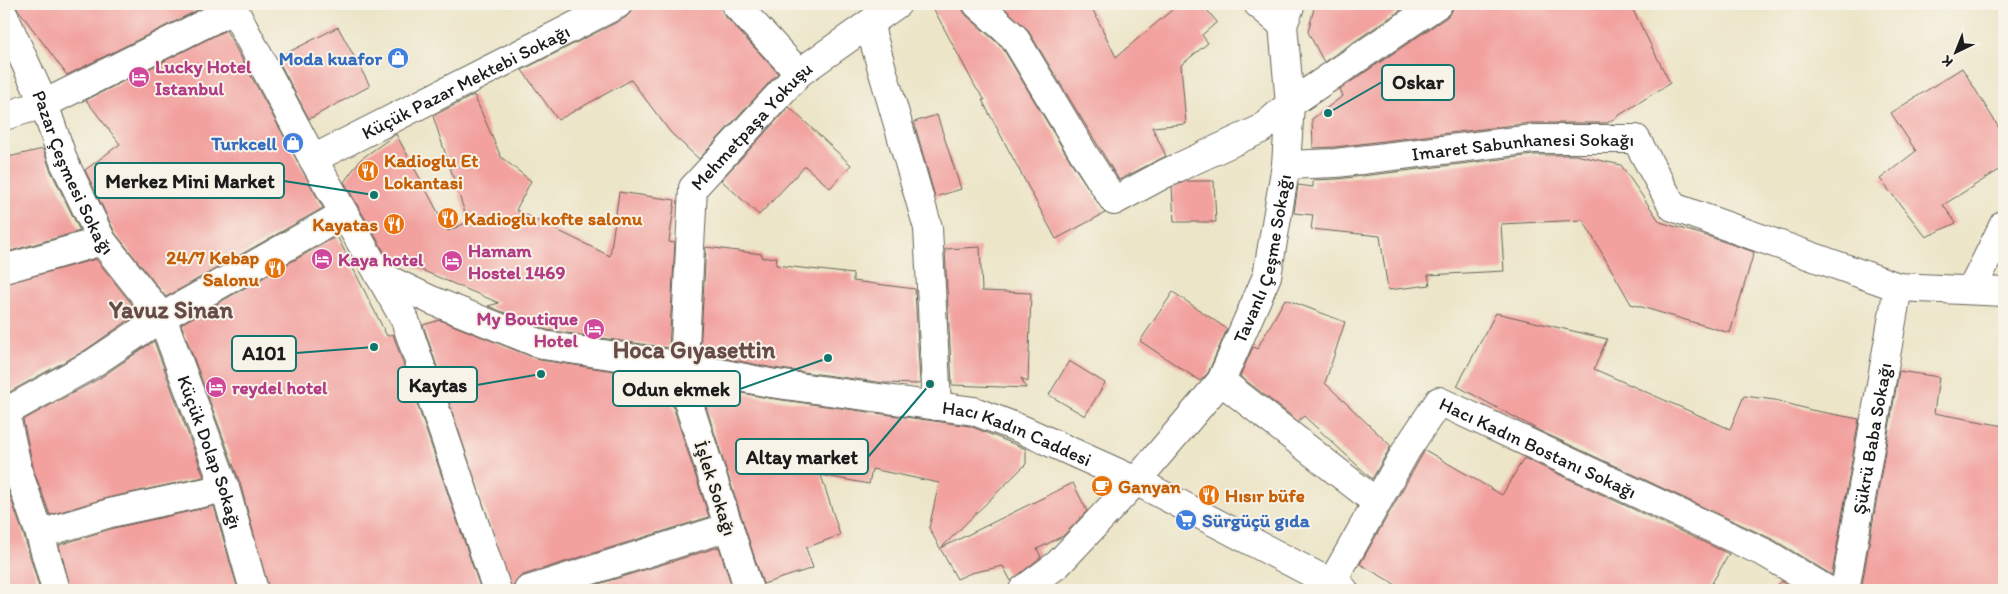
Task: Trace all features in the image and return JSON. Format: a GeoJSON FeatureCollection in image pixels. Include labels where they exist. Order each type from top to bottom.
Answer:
{"type":"FeatureCollection","features":[{"type":"Feature","properties":{"kind":"street","name":"Küçük Pazar Mektebi Sokağı"},"geometry":{"type":"LineString","coordinates":[[313,159],[618,4]]}},
{"type":"Feature","properties":{"kind":"street"},"geometry":{"type":"LineString","coordinates":[[736,4],[799,73]]}},
{"type":"Feature","properties":{"kind":"street","name":"Mehmetpaşa Yokuşu"},"geometry":{"type":"LineString","coordinates":[[684,376],[693,188],[799,73],[897,4]]}},
{"type":"Feature","properties":{"kind":"street"},"geometry":{"type":"LineString","coordinates":[[976,4],[1014,37],[1114,201],[1164,174],[1261,129],[1290,104],[1438,4]]}},
{"type":"Feature","properties":{"kind":"street"},"geometry":{"type":"LineString","coordinates":[[1258,4],[1287,14]]}},
{"type":"Feature","properties":{"kind":"street"},"geometry":{"type":"LineString","coordinates":[[4,116],[44,104],[232,6],[313,159],[405,320],[497,590]]}},
{"type":"Feature","properties":{"kind":"street","name":"Tavanlı Çeşme Sokağı"},"geometry":{"type":"LineString","coordinates":[[1023,590],[1058,564],[1136,481],[1221,381],[1267,276],[1286,165],[1290,104],[1287,14]]}},
{"type":"Feature","properties":{"kind":"street","name":"Pazar Çeşmesi Sokağı"},"geometry":{"type":"LineString","coordinates":[[4,16],[44,104],[64,162],[102,241],[162,317]]}},
{"type":"Feature","properties":{"kind":"street"},"geometry":{"type":"LineString","coordinates":[[869,24],[928,228],[937,406]]}},
{"type":"Feature","properties":{"kind":"street","name":"Imaret Sabunhanesi Sokağı"},"geometry":{"type":"LineString","coordinates":[[1286,165],[1336,163],[1533,139],[1636,139],[1673,207],[1898,287],[2004,292]]}},
{"type":"Feature","properties":{"kind":"street"},"geometry":{"type":"LineString","coordinates":[[56,590],[20,475],[4,412],[92,364],[162,317],[344,214]]}},
{"type":"Feature","properties":{"kind":"street"},"geometry":{"type":"LineString","coordinates":[[1972,289],[2004,224]]}},
{"type":"Feature","properties":{"kind":"street"},"geometry":{"type":"LineString","coordinates":[[4,269],[102,241]]}},
{"type":"Feature","properties":{"kind":"street","name":"Hacı Kadın Caddesi"},"geometry":{"type":"LineString","coordinates":[[380,275],[432,300],[543,345],[684,376],[770,383],[974,411],[1020,429],[1136,481],[1338,587]]}},
{"type":"Feature","properties":{"kind":"street","name":"Şükrü Baba Sokağı"},"geometry":{"type":"LineString","coordinates":[[1845,590],[1898,287]]}},
{"type":"Feature","properties":{"kind":"street","name":"Küçük Dolap Sokağı"},"geometry":{"type":"LineString","coordinates":[[162,317],[225,488],[254,590]]}},
{"type":"Feature","properties":{"kind":"street","name":"İşlek Sokağı"},"geometry":{"type":"LineString","coordinates":[[684,376],[729,527],[750,590]]}},
{"type":"Feature","properties":{"kind":"street"},"geometry":{"type":"LineString","coordinates":[[1221,381],[1376,502]]}},
{"type":"Feature","properties":{"kind":"street","name":"Hacı Kadın Bostanı Sokağı"},"geometry":{"type":"LineString","coordinates":[[1338,587],[1376,502],[1407,449],[1439,401],[1767,554],[1827,590]]}},
{"type":"Feature","properties":{"kind":"street"},"geometry":{"type":"LineString","coordinates":[[40,534],[110,513],[225,488]]}},
{"type":"Feature","properties":{"kind":"street"},"geometry":{"type":"LineString","coordinates":[[528,590],[729,527]]}},
{"type":"Feature","properties":{"kind":"building"},"geometry":{"type":"Polygon","coordinates":[[[14,4],[210,4],[67,75],[14,4]]]}},
{"type":"Feature","properties":{"kind":"building"},"geometry":{"type":"Polygon","coordinates":[[[634,4],[720,4],[724,15],[778,73],[699,159],[671,133],[631,80],[558,120],[522,70],[625,18],[631,12],[634,4]]]}},
{"type":"Feature","properties":{"kind":"building"},"geometry":{"type":"Polygon","coordinates":[[[931,4],[962,4],[962,9],[967,16],[1002,47],[1071,162],[1105,213],[1056,239],[982,100],[985,100],[976,88],[931,4]]]}},
{"type":"Feature","properties":{"kind":"building"},"geometry":{"type":"Polygon","coordinates":[[[1000,4],[1090,4],[1116,57],[1179,4],[1202,4],[1217,22],[1202,35],[1208,43],[1181,65],[1186,124],[1152,127],[1166,156],[1119,180],[1027,29],[1000,4]]]}},
{"type":"Feature","properties":{"kind":"building"},"geometry":{"type":"Polygon","coordinates":[[[1315,4],[1410,4],[1324,62],[1308,32],[1315,4]]]}},
{"type":"Feature","properties":{"kind":"building"},"geometry":{"type":"Polygon","coordinates":[[[1453,4],[1630,4],[1670,83],[1607,123],[1531,123],[1335,147],[1313,148],[1312,119],[1343,96],[1340,89],[1447,17],[1452,11],[1453,4]]]}},
{"type":"Feature","properties":{"kind":"building"},"geometry":{"type":"Polygon","coordinates":[[[338,27],[370,86],[309,119],[277,58],[338,27]]]}},
{"type":"Feature","properties":{"kind":"building"},"geometry":{"type":"Polygon","coordinates":[[[226,30],[323,208],[166,297],[115,233],[85,170],[120,144],[86,100],[226,30]]]}},
{"type":"Feature","properties":{"kind":"building"},"geometry":{"type":"Polygon","coordinates":[[[1962,68],[2004,136],[2004,167],[1943,205],[1956,223],[1926,237],[1880,179],[1916,151],[1891,113],[1962,68]]]}},
{"type":"Feature","properties":{"kind":"building"},"geometry":{"type":"Polygon","coordinates":[[[474,95],[501,157],[531,181],[516,210],[610,256],[619,192],[675,200],[669,242],[675,243],[669,348],[547,330],[488,306],[499,303],[386,255],[344,182],[361,159],[396,134],[448,231],[468,222],[433,116],[474,95]]]}},
{"type":"Feature","properties":{"kind":"building"},"geometry":{"type":"Polygon","coordinates":[[[789,107],[851,165],[830,188],[805,166],[759,215],[721,180],[789,107]]]}},
{"type":"Feature","properties":{"kind":"building"},"geometry":{"type":"Polygon","coordinates":[[[937,115],[961,189],[935,197],[914,122],[937,115]]]}},
{"type":"Feature","properties":{"kind":"building"},"geometry":{"type":"Polygon","coordinates":[[[43,149],[50,169],[80,231],[4,253],[4,158],[43,149]]]}},
{"type":"Feature","properties":{"kind":"building"},"geometry":{"type":"Polygon","coordinates":[[[1534,155],[1576,155],[1621,165],[1660,222],[1754,252],[1730,333],[1631,304],[1583,220],[1501,224],[1504,271],[1428,275],[1430,285],[1388,290],[1380,236],[1311,229],[1313,215],[1294,213],[1298,185],[1313,187],[1313,180],[1338,179],[1534,155]]]}},
{"type":"Feature","properties":{"kind":"building"},"geometry":{"type":"Polygon","coordinates":[[[1186,181],[1214,181],[1216,222],[1174,222],[1172,187],[1186,181]]]}},
{"type":"Feature","properties":{"kind":"building"},"geometry":{"type":"Polygon","coordinates":[[[337,236],[387,336],[393,334],[481,590],[269,590],[240,483],[181,324],[337,236]]]}},
{"type":"Feature","properties":{"kind":"building"},"geometry":{"type":"Polygon","coordinates":[[[706,247],[762,254],[762,258],[777,257],[776,265],[853,274],[853,281],[915,289],[920,384],[885,383],[773,368],[700,353],[706,247]]]}},
{"type":"Feature","properties":{"kind":"building"},"geometry":{"type":"Polygon","coordinates":[[[980,247],[982,291],[1031,293],[1028,382],[1021,378],[1026,388],[952,385],[945,249],[980,247]]]}},
{"type":"Feature","properties":{"kind":"building"},"geometry":{"type":"Polygon","coordinates":[[[96,259],[139,313],[84,351],[4,395],[4,284],[96,259]]]}},
{"type":"Feature","properties":{"kind":"building"},"geometry":{"type":"Polygon","coordinates":[[[1173,292],[1227,329],[1208,373],[1200,381],[1140,341],[1173,292]]]}},
{"type":"Feature","properties":{"kind":"building"},"geometry":{"type":"Polygon","coordinates":[[[1285,299],[1345,322],[1325,383],[1391,446],[1372,479],[1304,416],[1298,421],[1240,376],[1253,347],[1257,349],[1285,299]]]}},
{"type":"Feature","properties":{"kind":"building"},"geometry":{"type":"Polygon","coordinates":[[[1496,313],[1607,339],[1594,369],[1730,429],[1744,396],[1775,400],[1811,410],[1859,419],[1832,575],[1774,540],[1540,431],[1457,386],[1496,313]]]}},
{"type":"Feature","properties":{"kind":"building"},"geometry":{"type":"Polygon","coordinates":[[[440,320],[540,360],[668,379],[668,391],[709,517],[523,575],[516,580],[512,590],[423,325],[440,320]]]}},
{"type":"Feature","properties":{"kind":"building"},"geometry":{"type":"Polygon","coordinates":[[[154,341],[204,477],[107,498],[50,515],[34,471],[23,420],[100,378],[154,341]]]}},
{"type":"Feature","properties":{"kind":"building"},"geometry":{"type":"Polygon","coordinates":[[[1069,361],[1105,383],[1085,416],[1049,395],[1069,361]]]}},
{"type":"Feature","properties":{"kind":"building"},"geometry":{"type":"Polygon","coordinates":[[[1899,371],[1939,377],[1934,413],[2004,426],[2004,590],[1861,590],[1899,371]]]}},
{"type":"Feature","properties":{"kind":"building"},"geometry":{"type":"Polygon","coordinates":[[[699,385],[768,398],[970,426],[1026,449],[1026,464],[941,548],[1073,483],[1087,511],[1063,536],[1037,549],[1041,557],[1011,581],[1003,566],[971,573],[957,579],[929,528],[939,483],[872,469],[869,484],[821,475],[840,535],[806,548],[813,568],[763,584],[699,385]]]}},
{"type":"Feature","properties":{"kind":"building"},"geometry":{"type":"Polygon","coordinates":[[[1425,450],[1502,495],[1524,458],[1729,554],[1708,590],[1405,590],[1360,564],[1425,450]]]}},
{"type":"Feature","properties":{"kind":"building"},"geometry":{"type":"Polygon","coordinates":[[[4,478],[25,539],[40,590],[4,590],[4,478]]]}},
{"type":"Feature","properties":{"kind":"building"},"geometry":{"type":"Polygon","coordinates":[[[214,506],[238,590],[71,590],[59,545],[114,528],[214,506]]]}},
{"type":"Feature","properties":{"kind":"building"},"geometry":{"type":"Polygon","coordinates":[[[719,547],[733,590],[579,590],[719,547]]]}},
{"type":"Feature","properties":{"kind":"building"},"geometry":{"type":"Polygon","coordinates":[[[1781,581],[1797,590],[1773,590],[1781,581]]]}},
{"type":"Feature","properties":{"kind":"place","name":"Moda kuafor"},"geometry":{"type":"Point","coordinates":[398,58]}},
{"type":"Feature","properties":{"kind":"place","name":"Lucky Hotel Istanbul"},"geometry":{"type":"Point","coordinates":[139,77]}},
{"type":"Feature","properties":{"kind":"place","name":"Oskar"},"geometry":{"type":"Point","coordinates":[1328,113]}},
{"type":"Feature","properties":{"kind":"place","name":"Turkcell"},"geometry":{"type":"Point","coordinates":[293,143]}},
{"type":"Feature","properties":{"kind":"place","name":"Kadioglu Et Lokantasi"},"geometry":{"type":"Point","coordinates":[368,171]}},
{"type":"Feature","properties":{"kind":"place","name":"Merkez Mini Market"},"geometry":{"type":"Point","coordinates":[374,195]}},
{"type":"Feature","properties":{"kind":"place","name":"Kadioglu kofte salonu"},"geometry":{"type":"Point","coordinates":[448,218]}},
{"type":"Feature","properties":{"kind":"place","name":"Kayatas"},"geometry":{"type":"Point","coordinates":[394,224]}},
{"type":"Feature","properties":{"kind":"place","name":"Kaya hotel"},"geometry":{"type":"Point","coordinates":[322,259]}},
{"type":"Feature","properties":{"kind":"place","name":"Hamam Hostel 1469"},"geometry":{"type":"Point","coordinates":[452,261]}},
{"type":"Feature","properties":{"kind":"place","name":"24/7 Kebap Salonu"},"geometry":{"type":"Point","coordinates":[275,268]}},
{"type":"Feature","properties":{"kind":"place","name":"My Boutique Hotel"},"geometry":{"type":"Point","coordinates":[594,329]}},
{"type":"Feature","properties":{"kind":"place","name":"A101"},"geometry":{"type":"Point","coordinates":[374,347]}},
{"type":"Feature","properties":{"kind":"place","name":"Odun ekmek"},"geometry":{"type":"Point","coordinates":[828,358]}},
{"type":"Feature","properties":{"kind":"place","name":"Kaytas"},"geometry":{"type":"Point","coordinates":[541,374]}},
{"type":"Feature","properties":{"kind":"place","name":"Altay market"},"geometry":{"type":"Point","coordinates":[930,384]}},
{"type":"Feature","properties":{"kind":"place","name":"reydel hotel"},"geometry":{"type":"Point","coordinates":[216,387]}},
{"type":"Feature","properties":{"kind":"place","name":"Ganyan"},"geometry":{"type":"Point","coordinates":[1102,486]}},
{"type":"Feature","properties":{"kind":"place","name":"Hısır büfe"},"geometry":{"type":"Point","coordinates":[1209,495]}},
{"type":"Feature","properties":{"kind":"place","name":"Sürgüçü gıda"},"geometry":{"type":"Point","coordinates":[1186,520]}},
{"type":"Feature","properties":{"kind":"district","name":"Yavuz Sinan"},"geometry":{"type":"Point","coordinates":[171,310]}},
{"type":"Feature","properties":{"kind":"district","name":"Hoca Gıyasettin"},"geometry":{"type":"Point","coordinates":[694,350]}}]}
